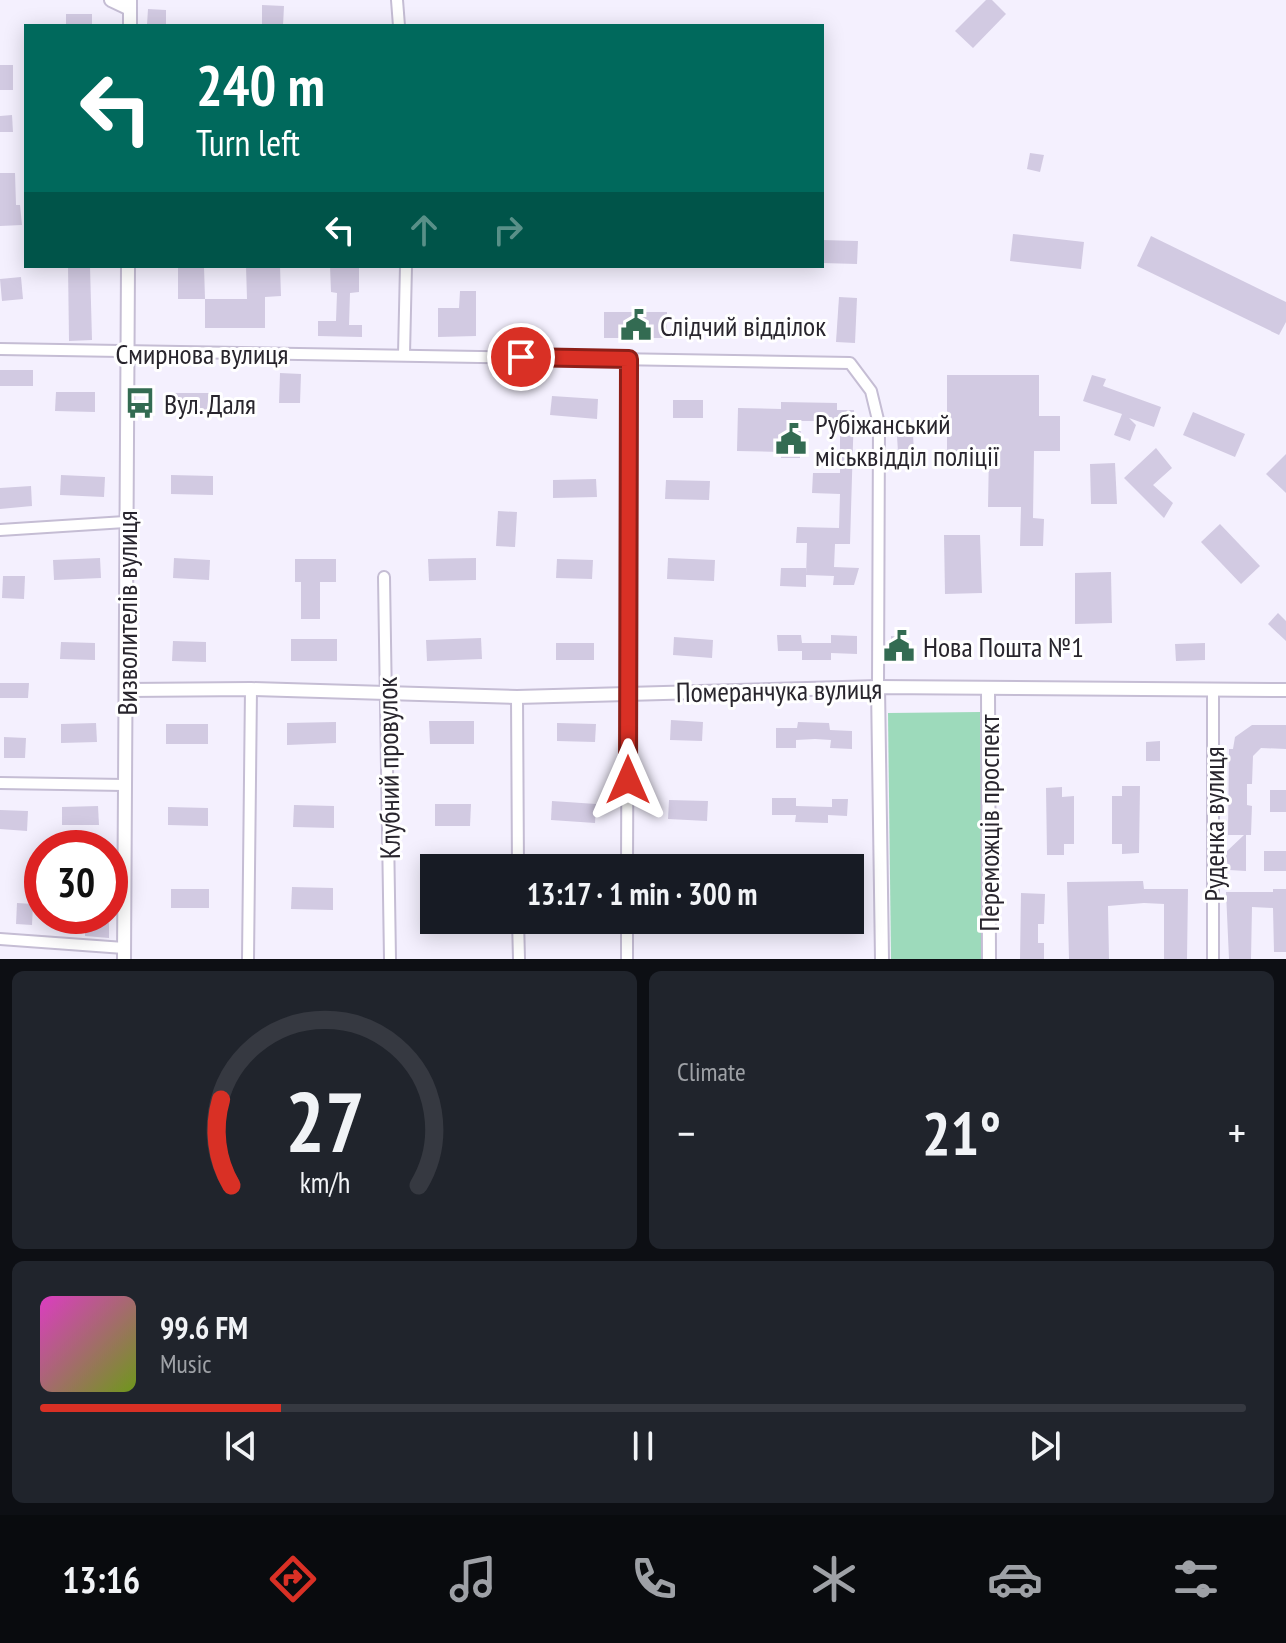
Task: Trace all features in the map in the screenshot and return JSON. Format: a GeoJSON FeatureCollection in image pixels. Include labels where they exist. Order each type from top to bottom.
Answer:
{"type":"FeatureCollection","features":[{"type":"Feature","properties":{"kind":"street"},"geometry":{"type":"LineString","coordinates":[[111,0],[130,4]]}},
{"type":"Feature","properties":{"kind":"street"},"geometry":{"type":"LineString","coordinates":[[397,0],[399,24]]}},
{"type":"Feature","properties":{"kind":"street","name":"Визволителів вулиця"},"geometry":{"type":"LineString","coordinates":[[124,954],[124,785],[128,690],[125,522],[128,268]]}},
{"type":"Feature","properties":{"kind":"street"},"geometry":{"type":"LineString","coordinates":[[404,354],[406,268]]}},
{"type":"Feature","properties":{"kind":"street","name":"Смирнова вулиця"},"geometry":{"type":"LineString","coordinates":[[0,349],[850,363],[871,391],[879,424],[878,687]]}},
{"type":"Feature","properties":{"kind":"street"},"geometry":{"type":"LineString","coordinates":[[627,854],[629,359]]}},
{"type":"Feature","properties":{"kind":"street"},"geometry":{"type":"LineString","coordinates":[[0,530],[125,522]]}},
{"type":"Feature","properties":{"kind":"street","name":"Клубний провулок"},"geometry":{"type":"LineString","coordinates":[[384,577],[390,959]]}},
{"type":"Feature","properties":{"kind":"street"},"geometry":{"type":"LineString","coordinates":[[878,687],[882,959]]}},
{"type":"Feature","properties":{"kind":"street","name":"Померанчука вулиця"},"geometry":{"type":"LineString","coordinates":[[128,690],[251,689],[387,696],[517,697],[878,687],[1286,690]]}},
{"type":"Feature","properties":{"kind":"street","name":"Переможців проспект"},"geometry":{"type":"LineString","coordinates":[[988,688],[989,959]]}},
{"type":"Feature","properties":{"kind":"street"},"geometry":{"type":"LineString","coordinates":[[248,959],[251,689]]}},
{"type":"Feature","properties":{"kind":"street","name":"Руденка вулиця"},"geometry":{"type":"LineString","coordinates":[[1213,689],[1213,959]]}},
{"type":"Feature","properties":{"kind":"street"},"geometry":{"type":"LineString","coordinates":[[517,697],[518,854]]}},
{"type":"Feature","properties":{"kind":"street"},"geometry":{"type":"LineString","coordinates":[[0,783],[124,785]]}},
{"type":"Feature","properties":{"kind":"street"},"geometry":{"type":"LineString","coordinates":[[518,934],[519,959]]}},
{"type":"Feature","properties":{"kind":"street"},"geometry":{"type":"LineString","coordinates":[[627,934],[627,959]]}},
{"type":"Feature","properties":{"kind":"street"},"geometry":{"type":"LineString","coordinates":[[0,939],[124,954]]}},
{"type":"Feature","properties":{"kind":"green space"},"geometry":{"type":"Polygon","coordinates":[[[980,712],[983,959],[891,959],[888,713],[980,712]]]}},
{"type":"Feature","properties":{"kind":"building"},"geometry":{"type":"Polygon","coordinates":[[[986,0],[992,0],[1006,14],[973,48],[955,31],[986,0]]]}},
{"type":"Feature","properties":{"kind":"building"},"geometry":{"type":"Polygon","coordinates":[[[262,5],[284,6],[283,24],[262,24],[262,5]]]}},
{"type":"Feature","properties":{"kind":"building"},"geometry":{"type":"Polygon","coordinates":[[[148,9],[166,10],[166,24],[147,24],[148,9]]]}},
{"type":"Feature","properties":{"kind":"building"},"geometry":{"type":"Polygon","coordinates":[[[66,14],[92,14],[92,24],[66,24],[66,14]]]}},
{"type":"Feature","properties":{"kind":"building"},"geometry":{"type":"Polygon","coordinates":[[[0,65],[13,65],[13,90],[0,90],[0,65]]]}},
{"type":"Feature","properties":{"kind":"building"},"geometry":{"type":"Polygon","coordinates":[[[12,115],[13,132],[0,132],[0,116],[12,115]]]}},
{"type":"Feature","properties":{"kind":"building"},"geometry":{"type":"Polygon","coordinates":[[[1030,153],[1044,155],[1040,172],[1027,169],[1030,153]]]}},
{"type":"Feature","properties":{"kind":"building"},"geometry":{"type":"Polygon","coordinates":[[[0,173],[15,173],[16,205],[20,205],[22,225],[0,226],[0,173]]]}},
{"type":"Feature","properties":{"kind":"building"},"geometry":{"type":"Polygon","coordinates":[[[1013,234],[1084,242],[1081,269],[1010,261],[1013,234]]]}},
{"type":"Feature","properties":{"kind":"building"},"geometry":{"type":"Polygon","coordinates":[[[1151,236],[1286,302],[1286,322],[1279,335],[1137,266],[1151,236]]]}},
{"type":"Feature","properties":{"kind":"building"},"geometry":{"type":"Polygon","coordinates":[[[824,240],[858,241],[857,264],[824,263],[824,240]]]}},
{"type":"Feature","properties":{"kind":"building"},"geometry":{"type":"Polygon","coordinates":[[[68,268],[90,268],[92,340],[69,341],[68,268]]]}},
{"type":"Feature","properties":{"kind":"building"},"geometry":{"type":"Polygon","coordinates":[[[178,268],[204,268],[205,299],[178,299],[178,268]]]}},
{"type":"Feature","properties":{"kind":"building"},"geometry":{"type":"Polygon","coordinates":[[[246,268],[280,268],[281,296],[265,297],[265,328],[205,328],[205,299],[247,299],[246,268]]]}},
{"type":"Feature","properties":{"kind":"building"},"geometry":{"type":"Polygon","coordinates":[[[330,268],[359,268],[359,292],[350,293],[349,325],[362,325],[362,337],[318,336],[318,321],[336,321],[337,293],[331,292],[330,268]]]}},
{"type":"Feature","properties":{"kind":"building"},"geometry":{"type":"Polygon","coordinates":[[[21,277],[23,299],[2,301],[0,279],[21,277]]]}},
{"type":"Feature","properties":{"kind":"building"},"geometry":{"type":"Polygon","coordinates":[[[460,291],[476,291],[476,336],[438,337],[438,308],[459,308],[460,291]]]}},
{"type":"Feature","properties":{"kind":"building"},"geometry":{"type":"Polygon","coordinates":[[[839,297],[857,298],[855,343],[836,342],[839,297]]]}},
{"type":"Feature","properties":{"kind":"building","name":"Слідчий відділок"},"geometry":{"type":"Polygon","coordinates":[[[604,312],[667,312],[667,338],[604,338],[604,312]]]}},
{"type":"Feature","properties":{"kind":"building"},"geometry":{"type":"Polygon","coordinates":[[[0,370],[33,370],[33,386],[0,386],[0,370]]]}},
{"type":"Feature","properties":{"kind":"building"},"geometry":{"type":"Polygon","coordinates":[[[280,373],[301,374],[300,403],[279,403],[280,373]]]}},
{"type":"Feature","properties":{"kind":"building"},"geometry":{"type":"Polygon","coordinates":[[[947,375],[1039,375],[1039,416],[1060,416],[1060,451],[1034,451],[1033,518],[1044,519],[1043,546],[1020,546],[1021,507],[988,507],[989,452],[947,452],[947,375]]]}},
{"type":"Feature","properties":{"kind":"building"},"geometry":{"type":"Polygon","coordinates":[[[1092,375],[1106,379],[1103,386],[1161,407],[1154,427],[1129,418],[1136,425],[1130,441],[1114,435],[1122,414],[1083,401],[1092,375]]]}},
{"type":"Feature","properties":{"kind":"building"},"geometry":{"type":"Polygon","coordinates":[[[56,392],[95,392],[95,412],[55,411],[56,392]]]}},
{"type":"Feature","properties":{"kind":"building"},"geometry":{"type":"Polygon","coordinates":[[[174,393],[209,393],[208,412],[174,411],[174,393]]]}},
{"type":"Feature","properties":{"kind":"building"},"geometry":{"type":"Polygon","coordinates":[[[552,396],[598,399],[597,419],[550,415],[552,396]]]}},
{"type":"Feature","properties":{"kind":"building"},"geometry":{"type":"Polygon","coordinates":[[[673,400],[703,400],[703,418],[673,418],[673,400]]]}},
{"type":"Feature","properties":{"kind":"building"},"geometry":{"type":"Polygon","coordinates":[[[781,402],[837,403],[837,410],[854,410],[850,544],[835,544],[834,567],[859,568],[854,585],[833,585],[834,576],[806,575],[807,543],[796,543],[797,527],[839,528],[840,494],[812,493],[813,473],[840,473],[840,421],[801,421],[800,458],[781,458],[781,452],[737,451],[738,408],[781,409],[781,402]]]}},
{"type":"Feature","properties":{"kind":"building"},"geometry":{"type":"Polygon","coordinates":[[[1193,412],[1245,434],[1235,457],[1183,435],[1193,412]]]}},
{"type":"Feature","properties":{"kind":"building"},"geometry":{"type":"Polygon","coordinates":[[[913,435],[914,451],[898,452],[897,436],[913,435]]]}},
{"type":"Feature","properties":{"kind":"building"},"geometry":{"type":"Polygon","coordinates":[[[1156,448],[1172,468],[1153,485],[1173,503],[1164,518],[1124,478],[1156,448]]]}},
{"type":"Feature","properties":{"kind":"building"},"geometry":{"type":"Polygon","coordinates":[[[1286,454],[1286,493],[1266,474],[1286,454]]]}},
{"type":"Feature","properties":{"kind":"building"},"geometry":{"type":"Polygon","coordinates":[[[1115,463],[1117,504],[1091,504],[1090,464],[1115,463]]]}},
{"type":"Feature","properties":{"kind":"building"},"geometry":{"type":"Polygon","coordinates":[[[61,475],[105,477],[104,497],[60,495],[61,475]]]}},
{"type":"Feature","properties":{"kind":"building"},"geometry":{"type":"Polygon","coordinates":[[[171,475],[213,476],[213,495],[171,494],[171,475]]]}},
{"type":"Feature","properties":{"kind":"building"},"geometry":{"type":"Polygon","coordinates":[[[596,479],[597,497],[553,498],[553,480],[596,479]]]}},
{"type":"Feature","properties":{"kind":"building"},"geometry":{"type":"Polygon","coordinates":[[[666,480],[710,481],[709,500],[665,499],[666,480]]]}},
{"type":"Feature","properties":{"kind":"building"},"geometry":{"type":"Polygon","coordinates":[[[31,486],[32,506],[0,509],[0,488],[31,486]]]}},
{"type":"Feature","properties":{"kind":"building"},"geometry":{"type":"Polygon","coordinates":[[[498,511],[517,512],[515,547],[496,546],[498,511]]]}},
{"type":"Feature","properties":{"kind":"building"},"geometry":{"type":"Polygon","coordinates":[[[1220,524],[1260,566],[1241,584],[1201,542],[1220,524]]]}},
{"type":"Feature","properties":{"kind":"building"},"geometry":{"type":"Polygon","coordinates":[[[944,535],[980,535],[982,593],[945,594],[944,535]]]}},
{"type":"Feature","properties":{"kind":"building"},"geometry":{"type":"Polygon","coordinates":[[[100,558],[101,578],[54,580],[53,560],[100,558]]]}},
{"type":"Feature","properties":{"kind":"building"},"geometry":{"type":"Polygon","coordinates":[[[174,558],[210,560],[209,580],[173,578],[174,558]]]}},
{"type":"Feature","properties":{"kind":"building"},"geometry":{"type":"Polygon","coordinates":[[[476,558],[476,580],[429,581],[428,559],[476,558]]]}},
{"type":"Feature","properties":{"kind":"building"},"geometry":{"type":"Polygon","coordinates":[[[668,558],[715,560],[714,581],[667,579],[668,558]]]}},
{"type":"Feature","properties":{"kind":"building"},"geometry":{"type":"Polygon","coordinates":[[[295,559],[336,559],[336,582],[320,582],[320,619],[301,619],[301,582],[295,582],[295,559]]]}},
{"type":"Feature","properties":{"kind":"building"},"geometry":{"type":"Polygon","coordinates":[[[557,559],[593,560],[592,579],[556,578],[557,559]]]}},
{"type":"Feature","properties":{"kind":"building"},"geometry":{"type":"Polygon","coordinates":[[[781,568],[806,568],[806,587],[780,586],[781,568]]]}},
{"type":"Feature","properties":{"kind":"building"},"geometry":{"type":"Polygon","coordinates":[[[1111,572],[1112,623],[1075,624],[1075,573],[1111,572]]]}},
{"type":"Feature","properties":{"kind":"building"},"geometry":{"type":"Polygon","coordinates":[[[3,576],[25,576],[24,599],[2,598],[3,576]]]}},
{"type":"Feature","properties":{"kind":"building"},"geometry":{"type":"Polygon","coordinates":[[[1278,613],[1286,621],[1286,641],[1268,624],[1278,613]]]}},
{"type":"Feature","properties":{"kind":"building"},"geometry":{"type":"Polygon","coordinates":[[[777,635],[801,635],[802,643],[831,643],[831,635],[857,636],[857,654],[831,653],[831,660],[802,660],[802,651],[778,651],[777,635]]]}},
{"type":"Feature","properties":{"kind":"building"},"geometry":{"type":"Polygon","coordinates":[[[891,636],[903,637],[903,655],[891,654],[891,636]]]}},
{"type":"Feature","properties":{"kind":"building"},"geometry":{"type":"Polygon","coordinates":[[[674,637],[713,640],[712,658],[673,655],[674,637]]]}},
{"type":"Feature","properties":{"kind":"building"},"geometry":{"type":"Polygon","coordinates":[[[481,638],[482,659],[427,661],[426,640],[481,638]]]}},
{"type":"Feature","properties":{"kind":"building"},"geometry":{"type":"Polygon","coordinates":[[[291,639],[337,639],[337,661],[291,661],[291,639]]]}},
{"type":"Feature","properties":{"kind":"building"},"geometry":{"type":"Polygon","coordinates":[[[173,641],[206,642],[206,662],[172,661],[173,641]]]}},
{"type":"Feature","properties":{"kind":"building"},"geometry":{"type":"Polygon","coordinates":[[[61,642],[95,643],[95,660],[60,659],[61,642]]]}},
{"type":"Feature","properties":{"kind":"building"},"geometry":{"type":"Polygon","coordinates":[[[556,643],[594,643],[594,660],[556,660],[556,643]]]}},
{"type":"Feature","properties":{"kind":"building"},"geometry":{"type":"Polygon","coordinates":[[[1205,643],[1205,660],[1176,661],[1175,644],[1205,643]]]}},
{"type":"Feature","properties":{"kind":"building"},"geometry":{"type":"Polygon","coordinates":[[[0,683],[29,683],[28,698],[0,698],[0,683]]]}},
{"type":"Feature","properties":{"kind":"building"},"geometry":{"type":"Polygon","coordinates":[[[671,720],[703,722],[702,741],[670,740],[671,720]]]}},
{"type":"Feature","properties":{"kind":"building"},"geometry":{"type":"Polygon","coordinates":[[[429,721],[474,721],[474,744],[430,744],[429,721]]]}},
{"type":"Feature","properties":{"kind":"building"},"geometry":{"type":"Polygon","coordinates":[[[336,722],[336,743],[287,745],[287,723],[336,722]]]}},
{"type":"Feature","properties":{"kind":"building"},"geometry":{"type":"Polygon","coordinates":[[[798,722],[829,723],[830,730],[852,731],[852,749],[830,748],[831,740],[815,739],[796,740],[796,748],[776,748],[776,728],[797,728],[798,722]]]}},
{"type":"Feature","properties":{"kind":"building"},"geometry":{"type":"Polygon","coordinates":[[[96,723],[97,742],[61,743],[61,724],[96,723]]]}},
{"type":"Feature","properties":{"kind":"building"},"geometry":{"type":"Polygon","coordinates":[[[557,723],[596,724],[595,742],[557,741],[557,723]]]}},
{"type":"Feature","properties":{"kind":"building"},"geometry":{"type":"Polygon","coordinates":[[[166,724],[208,724],[208,744],[166,744],[166,724]]]}},
{"type":"Feature","properties":{"kind":"building"},"geometry":{"type":"Polygon","coordinates":[[[1252,725],[1286,725],[1286,749],[1261,748],[1253,756],[1252,784],[1247,784],[1247,805],[1252,806],[1251,835],[1246,835],[1246,871],[1229,870],[1225,853],[1244,835],[1228,835],[1229,749],[1233,749],[1235,737],[1252,725]]]}},
{"type":"Feature","properties":{"kind":"building"},"geometry":{"type":"Polygon","coordinates":[[[4,737],[26,738],[25,758],[4,758],[4,737]]]}},
{"type":"Feature","properties":{"kind":"building"},"geometry":{"type":"Polygon","coordinates":[[[1160,741],[1160,761],[1146,761],[1146,742],[1160,741]]]}},
{"type":"Feature","properties":{"kind":"building"},"geometry":{"type":"Polygon","coordinates":[[[1122,786],[1140,786],[1139,853],[1122,854],[1122,844],[1112,844],[1112,796],[1122,796],[1122,786]]]}},
{"type":"Feature","properties":{"kind":"building"},"geometry":{"type":"Polygon","coordinates":[[[1062,787],[1062,797],[1074,796],[1074,844],[1064,844],[1064,855],[1047,855],[1046,788],[1062,787]]]}},
{"type":"Feature","properties":{"kind":"building"},"geometry":{"type":"Polygon","coordinates":[[[1270,790],[1286,790],[1286,812],[1270,812],[1270,790]]]}},
{"type":"Feature","properties":{"kind":"building"},"geometry":{"type":"Polygon","coordinates":[[[772,798],[796,798],[796,806],[832,807],[832,799],[848,799],[847,816],[828,815],[828,823],[795,822],[796,815],[772,815],[772,798]]]}},
{"type":"Feature","properties":{"kind":"building"},"geometry":{"type":"Polygon","coordinates":[[[669,800],[708,801],[707,821],[668,819],[669,800]]]}},
{"type":"Feature","properties":{"kind":"building"},"geometry":{"type":"Polygon","coordinates":[[[552,801],[596,804],[595,823],[551,820],[552,801]]]}},
{"type":"Feature","properties":{"kind":"building"},"geometry":{"type":"Polygon","coordinates":[[[435,804],[471,804],[470,826],[435,826],[435,804]]]}},
{"type":"Feature","properties":{"kind":"building"},"geometry":{"type":"Polygon","coordinates":[[[294,805],[334,806],[334,828],[293,827],[294,805]]]}},
{"type":"Feature","properties":{"kind":"building"},"geometry":{"type":"Polygon","coordinates":[[[98,806],[99,825],[62,825],[62,807],[98,806]]]}},
{"type":"Feature","properties":{"kind":"building"},"geometry":{"type":"Polygon","coordinates":[[[168,807],[208,808],[208,826],[168,825],[168,807]]]}},
{"type":"Feature","properties":{"kind":"building"},"geometry":{"type":"Polygon","coordinates":[[[0,810],[28,811],[27,830],[0,829],[0,810]]]}},
{"type":"Feature","properties":{"kind":"building"},"geometry":{"type":"Polygon","coordinates":[[[1264,851],[1286,851],[1286,871],[1264,871],[1264,851]]]}},
{"type":"Feature","properties":{"kind":"building"},"geometry":{"type":"Polygon","coordinates":[[[1143,881],[1144,889],[1188,889],[1187,959],[1164,959],[1164,904],[1144,903],[1108,906],[1109,959],[1069,959],[1067,882],[1143,881]]]}},
{"type":"Feature","properties":{"kind":"building"},"geometry":{"type":"Polygon","coordinates":[[[292,887],[333,888],[333,910],[291,909],[292,887]]]}},
{"type":"Feature","properties":{"kind":"building"},"geometry":{"type":"Polygon","coordinates":[[[171,889],[209,889],[209,908],[171,908],[171,889]]]}},
{"type":"Feature","properties":{"kind":"building"},"geometry":{"type":"Polygon","coordinates":[[[1273,889],[1286,889],[1286,952],[1274,952],[1273,908],[1252,907],[1251,959],[1229,959],[1226,892],[1273,892],[1273,889]]]}},
{"type":"Feature","properties":{"kind":"building"},"geometry":{"type":"Polygon","coordinates":[[[1021,893],[1045,894],[1044,924],[1038,924],[1038,943],[1044,943],[1044,959],[1020,959],[1021,893]]]}},
{"type":"Feature","properties":{"kind":"building"},"geometry":{"type":"Polygon","coordinates":[[[17,903],[24,903],[24,924],[16,924],[17,903]]]}},
{"type":"Feature","properties":{"kind":"building"},"geometry":{"type":"Polygon","coordinates":[[[109,934],[109,938],[85,936],[109,934]]]}},
{"type":"Feature","properties":{"kind":"place","name":"Слідчий відділок"},"geometry":{"type":"Point","coordinates":[636,325]}},
{"type":"Feature","properties":{"kind":"place","name":"Вул. Даля"},"geometry":{"type":"Point","coordinates":[140,403]}},
{"type":"Feature","properties":{"kind":"place","name":"Рубіжанський міськвідділ поліції"},"geometry":{"type":"Point","coordinates":[791,439]}},
{"type":"Feature","properties":{"kind":"place","name":"Нова Пошта №1"},"geometry":{"type":"Point","coordinates":[899,646]}},
{"type":"Feature","properties":{"kind":"route"},"geometry":{"type":"LineString","coordinates":[[521,357],[629,359],[628,780]]}}]}
